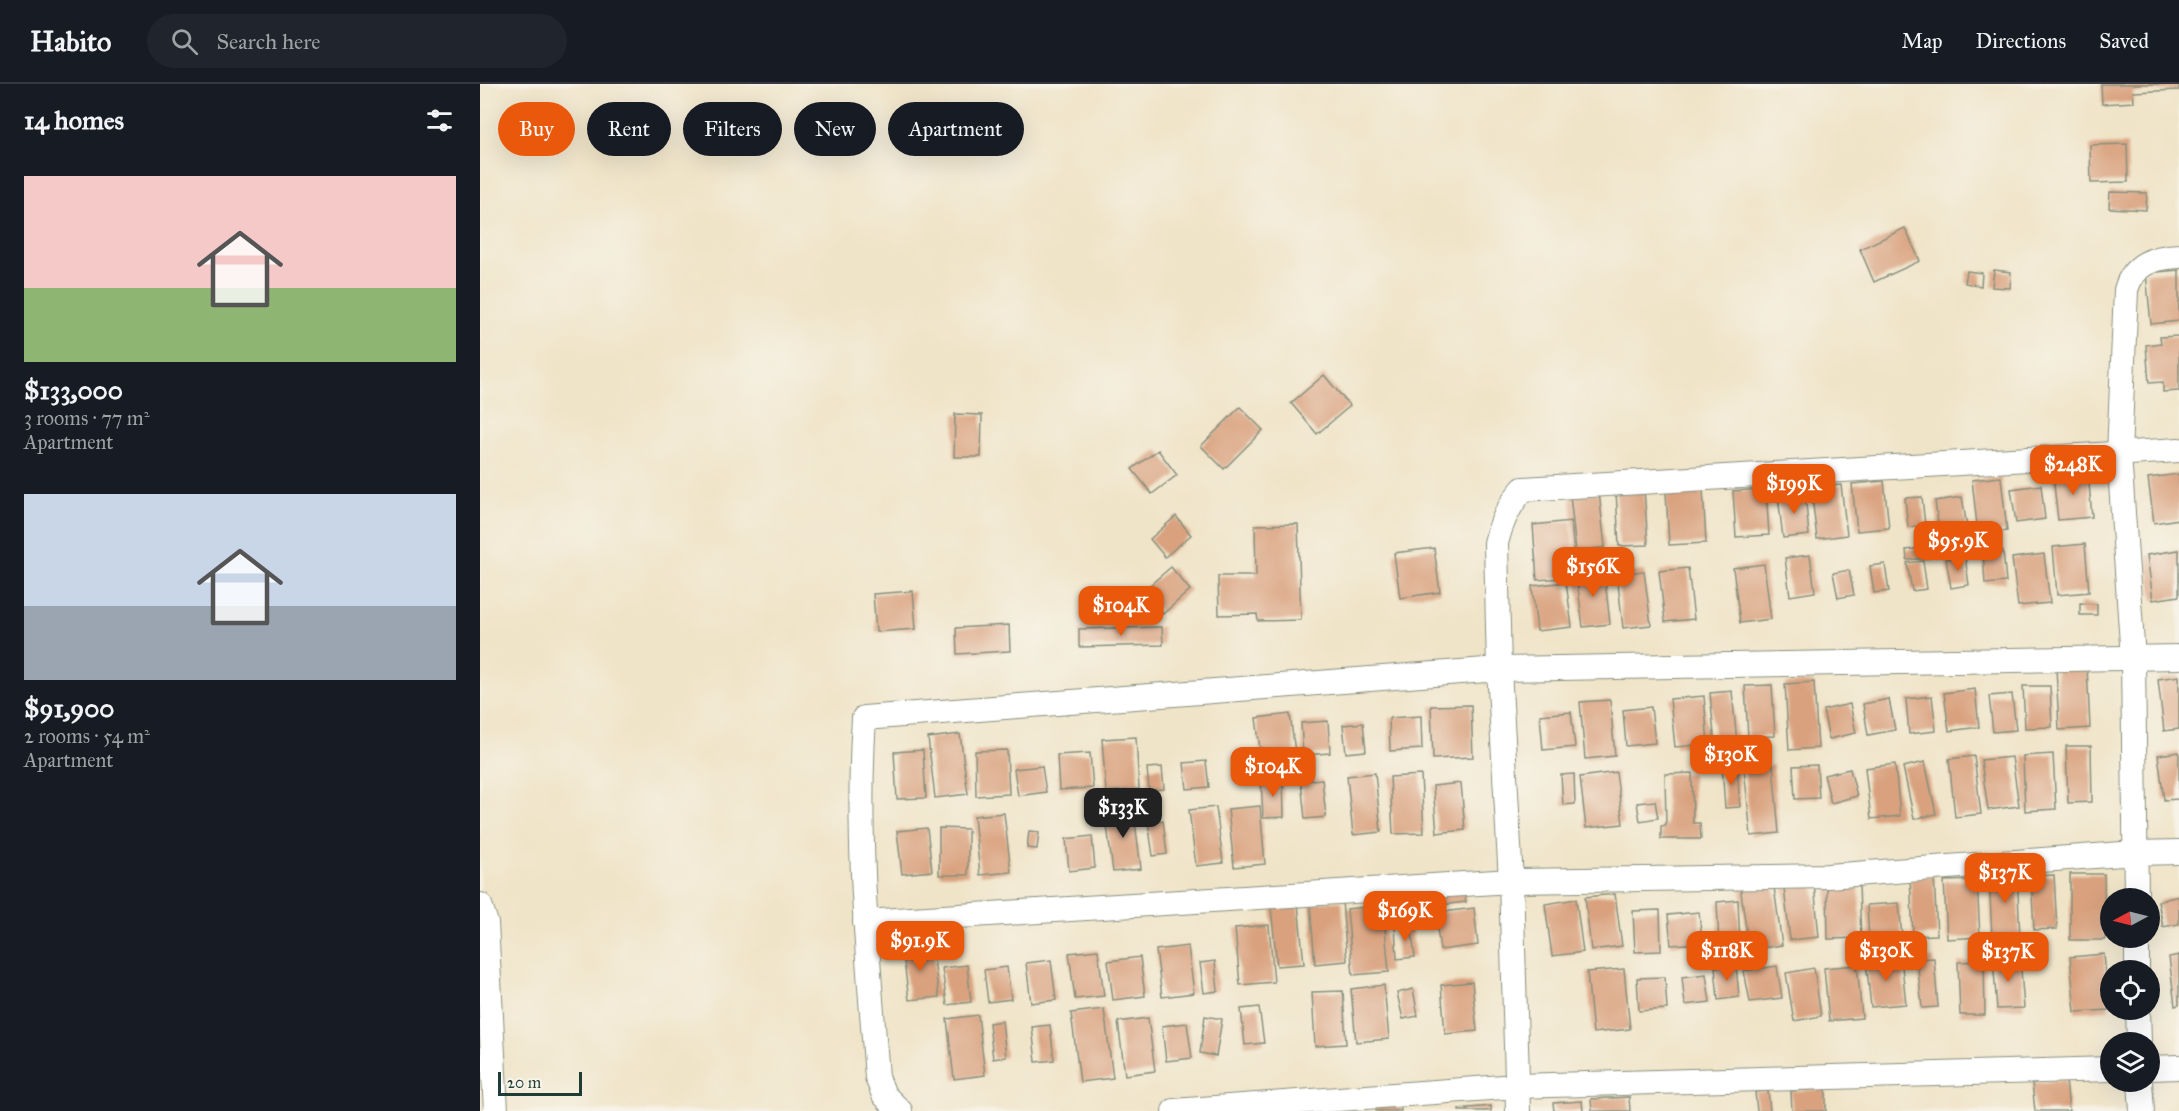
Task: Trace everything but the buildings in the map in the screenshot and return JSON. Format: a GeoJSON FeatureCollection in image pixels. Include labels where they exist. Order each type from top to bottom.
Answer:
{"type":"FeatureCollection","features":[{"type":"Feature","properties":{"kind":"street"},"geometry":{"type":"LineString","coordinates":[[2136,888],[2133,659],[2119,454],[2126,290],[2129,279],[2137,268],[2146,262],[2161,256],[2179,256]]}},
{"type":"Feature","properties":{"kind":"street"},"geometry":{"type":"LineString","coordinates":[[1518,1111],[1511,881],[1499,669],[1496,543],[1501,525],[1523,489],[2179,450]]}},
{"type":"Feature","properties":{"kind":"street"},"geometry":{"type":"LineString","coordinates":[[900,1111],[884,1095],[877,1077],[865,922],[861,762],[864,718],[1499,669],[2179,657]]}},
{"type":"Feature","properties":{"kind":"street"},"geometry":{"type":"LineString","coordinates":[[865,922],[1511,881],[1828,876],[2135,853],[2179,852]]}},
{"type":"Feature","properties":{"kind":"street"},"geometry":{"type":"LineString","coordinates":[[480,905],[486,923],[495,1111]]}},
{"type":"Feature","properties":{"kind":"street"},"geometry":{"type":"LineString","coordinates":[[2160,1068],[2179,1067]]}},
{"type":"Feature","properties":{"kind":"street"},"geometry":{"type":"LineString","coordinates":[[1174,1111],[1517,1086],[2100,1069]]}},
{"type":"Feature","properties":{"kind":"street"},"geometry":{"type":"LineString","coordinates":[[2141,1092],[2142,1111]]}}]}
